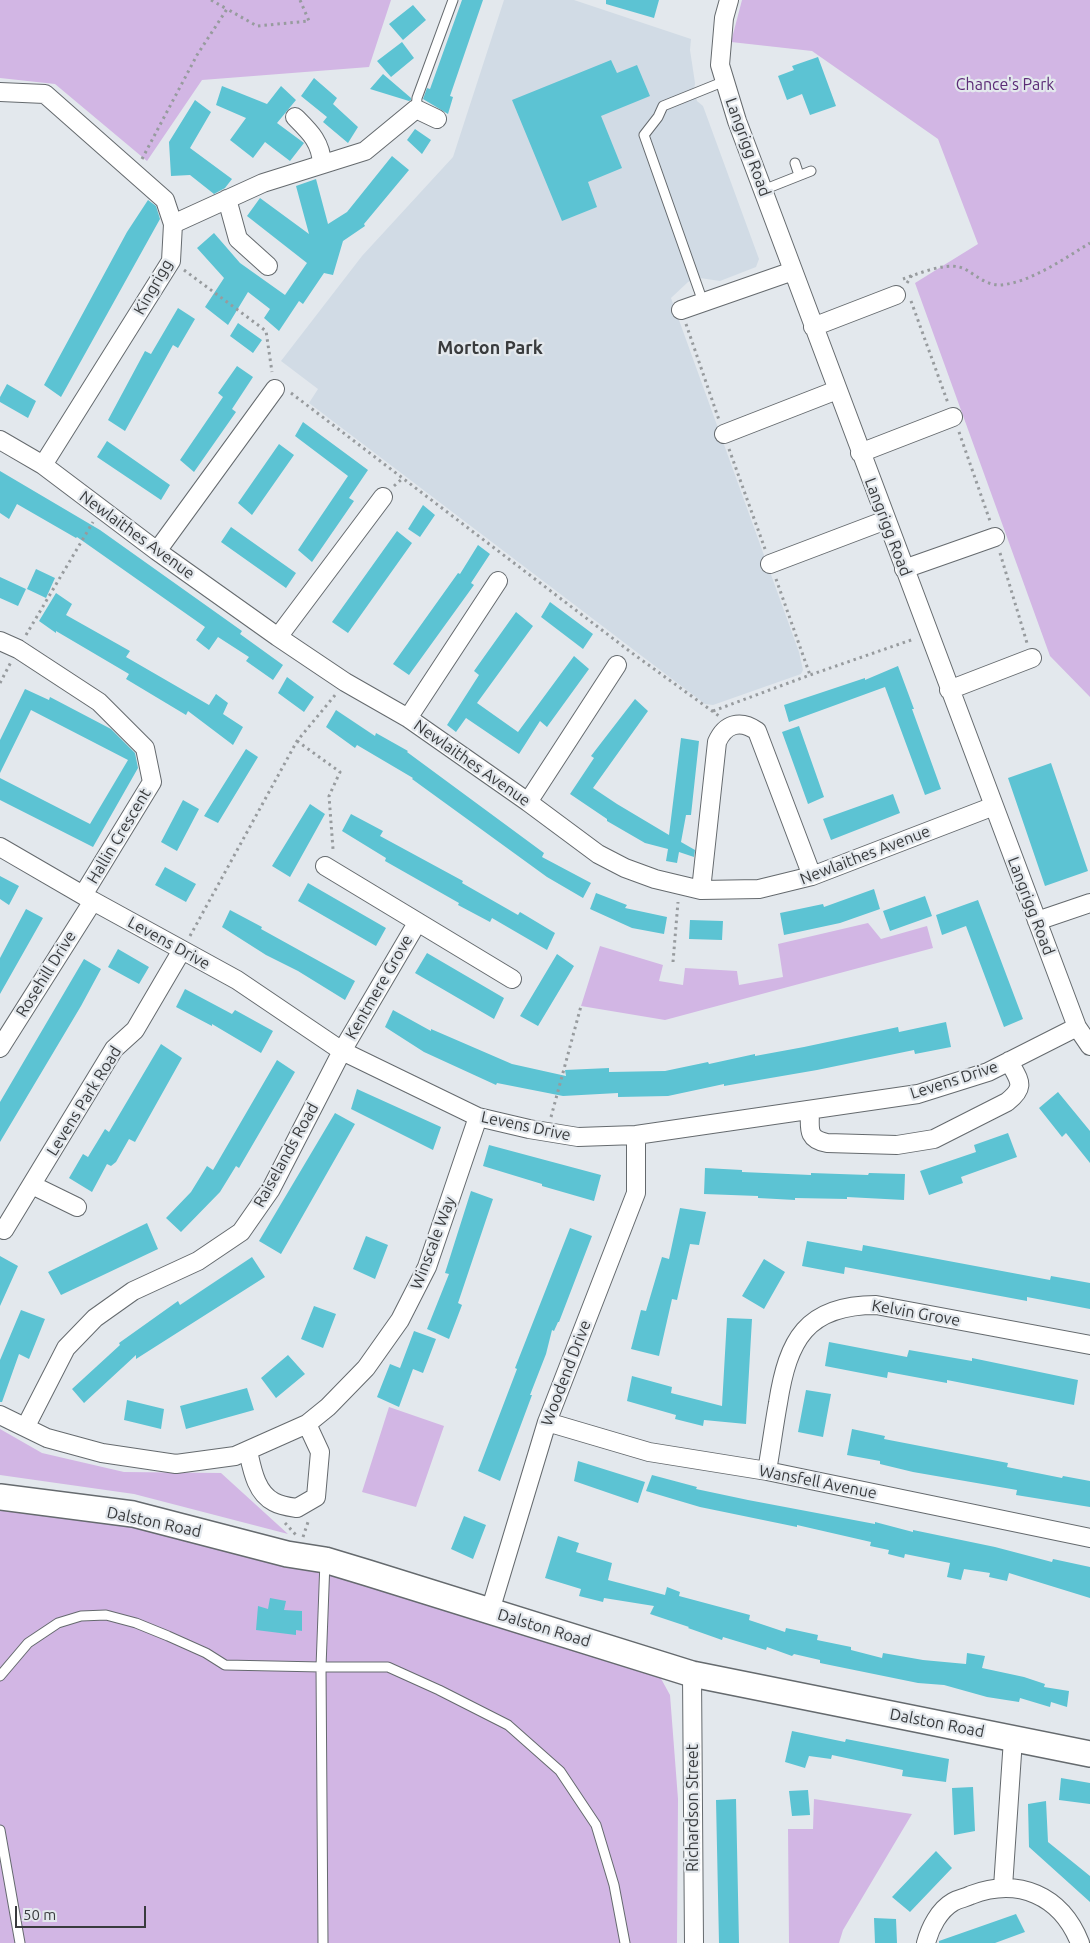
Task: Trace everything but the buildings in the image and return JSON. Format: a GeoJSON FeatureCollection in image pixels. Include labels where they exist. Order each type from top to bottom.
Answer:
{"type":"FeatureCollection","features":[{"type":"Feature","properties":{"kind":"main road","name":"Dalston Road"},"geometry":{"type":"LineString","coordinates":[[0,1497],[133,1514],[287,1554],[325,1560],[692,1674],[1090,1754]]}},
{"type":"Feature","properties":{"kind":"street","name":"Langrigg Road"},"geometry":{"type":"LineString","coordinates":[[729,0],[724,18],[720,65],[737,121],[1077,1027],[1090,1046]]}},
{"type":"Feature","properties":{"kind":"street","name":"Kingrigg"},"geometry":{"type":"LineString","coordinates":[[0,92],[45,94],[165,200],[173,224],[172,261],[43,465]]}},
{"type":"Feature","properties":{"kind":"street"},"geometry":{"type":"LineString","coordinates":[[173,224],[263,183],[365,151],[416,109],[437,119]]}},
{"type":"Feature","properties":{"kind":"street"},"geometry":{"type":"LineString","coordinates":[[295,117],[314,136],[322,155],[322,164]]}},
{"type":"Feature","properties":{"kind":"street"},"geometry":{"type":"LineString","coordinates":[[226,200],[238,239],[268,266]]}},
{"type":"Feature","properties":{"kind":"street"},"geometry":{"type":"LineString","coordinates":[[681,310],[793,272]]}},
{"type":"Feature","properties":{"kind":"street"},"geometry":{"type":"LineString","coordinates":[[813,327],[903,291]]}},
{"type":"Feature","properties":{"kind":"street"},"geometry":{"type":"LineString","coordinates":[[157,551],[275,389]]}},
{"type":"Feature","properties":{"kind":"street"},"geometry":{"type":"LineString","coordinates":[[724,434],[837,390]]}},
{"type":"Feature","properties":{"kind":"street"},"geometry":{"type":"LineString","coordinates":[[860,453],[953,416]]}},
{"type":"Feature","properties":{"kind":"street","name":"Newlaithes Avenue"},"geometry":{"type":"LineString","coordinates":[[0,440],[43,465],[157,551],[278,637],[345,682],[408,718],[528,802],[598,854],[625,868],[679,886],[701,890],[758,889],[812,876],[994,806]]}},
{"type":"Feature","properties":{"kind":"street"},"geometry":{"type":"LineString","coordinates":[[278,637],[383,497]]}},
{"type":"Feature","properties":{"kind":"street"},"geometry":{"type":"LineString","coordinates":[[770,564],[886,520]]}},
{"type":"Feature","properties":{"kind":"street"},"geometry":{"type":"LineString","coordinates":[[904,569],[995,537]]}},
{"type":"Feature","properties":{"kind":"street"},"geometry":{"type":"LineString","coordinates":[[408,718],[498,581]]}},
{"type":"Feature","properties":{"kind":"street","name":"Hallin Crescent"},"geometry":{"type":"LineString","coordinates":[[0,641],[18,649],[99,702],[145,748],[152,782],[88,898]]}},
{"type":"Feature","properties":{"kind":"street"},"geometry":{"type":"LineString","coordinates":[[949,690],[1032,658]]}},
{"type":"Feature","properties":{"kind":"street"},"geometry":{"type":"LineString","coordinates":[[528,802],[617,665]]}},
{"type":"Feature","properties":{"kind":"street"},"geometry":{"type":"LineString","coordinates":[[701,890],[717,742],[726,728],[733,726],[749,726],[757,731],[812,876]]}},
{"type":"Feature","properties":{"kind":"street","name":"Levens Drive"},"geometry":{"type":"LineString","coordinates":[[0,847],[237,980],[342,1050],[478,1118],[546,1132],[578,1137],[636,1136],[918,1094],[988,1072],[1077,1027]]}},
{"type":"Feature","properties":{"kind":"street","name":"Kentmere Grove"},"geometry":{"type":"LineString","coordinates":[[325,866],[512,979]]}},
{"type":"Feature","properties":{"kind":"street","name":"Rosehill Drive"},"geometry":{"type":"LineString","coordinates":[[0,1048],[88,898]]}},
{"type":"Feature","properties":{"kind":"street"},"geometry":{"type":"LineString","coordinates":[[1037,921],[1090,903]]}},
{"type":"Feature","properties":{"kind":"street","name":"Kentmere Grove"},"geometry":{"type":"LineString","coordinates":[[342,1050],[417,922]]}},
{"type":"Feature","properties":{"kind":"street","name":"Levens Park Road"},"geometry":{"type":"LineString","coordinates":[[4,1230],[114,1048],[135,1030],[182,950]]}},
{"type":"Feature","properties":{"kind":"street","name":"Raiselands Road"},"geometry":{"type":"LineString","coordinates":[[26,1426],[66,1348],[95,1318],[133,1291],[198,1261],[241,1232],[271,1189],[342,1050]]}},
{"type":"Feature","properties":{"kind":"street"},"geometry":{"type":"LineString","coordinates":[[810,1110],[810,1128],[812,1136],[816,1140],[897,1145],[934,1140],[1007,1102],[1018,1094],[1020,1087],[1018,1079],[1009,1061]]}},
{"type":"Feature","properties":{"kind":"street","name":"Winscale Way"},"geometry":{"type":"LineString","coordinates":[[0,1415],[26,1426],[47,1438],[102,1453],[176,1464],[235,1456],[306,1424],[328,1407],[366,1368],[400,1320],[427,1267],[478,1118]]}},
{"type":"Feature","properties":{"kind":"street","name":"Woodend Drive"},"geometry":{"type":"LineString","coordinates":[[490,1612],[547,1422],[636,1194],[636,1136]]}},
{"type":"Feature","properties":{"kind":"street"},"geometry":{"type":"LineString","coordinates":[[32,1185],[77,1207]]}},
{"type":"Feature","properties":{"kind":"street","name":"Kelvin Grove"},"geometry":{"type":"LineString","coordinates":[[767,1471],[787,1359],[804,1330],[828,1312],[842,1307],[876,1305],[1090,1345]]}},
{"type":"Feature","properties":{"kind":"street","name":"Wansfell Avenue"},"geometry":{"type":"LineString","coordinates":[[547,1422],[649,1452],[767,1471],[1090,1538]]}},
{"type":"Feature","properties":{"kind":"street"},"geometry":{"type":"LineString","coordinates":[[248,1451],[254,1474],[263,1494],[275,1503],[298,1508],[316,1497],[320,1452],[306,1424]]}},
{"type":"Feature","properties":{"kind":"street","name":"Richardson Street"},"geometry":{"type":"LineString","coordinates":[[692,1674],[694,1943]]}},
{"type":"Feature","properties":{"kind":"street"},"geometry":{"type":"LineString","coordinates":[[1003,1888],[1014,1739]]}},
{"type":"Feature","properties":{"kind":"street"},"geometry":{"type":"LineString","coordinates":[[926,1943],[932,1925],[952,1902],[990,1889],[1003,1888],[1020,1888],[1035,1893],[1056,1907],[1073,1928],[1080,1943]]}},
{"type":"Feature","properties":{"kind":"lane"},"geometry":{"type":"LineString","coordinates":[[416,109],[417,98],[453,0]]}},
{"type":"Feature","properties":{"kind":"lane"},"geometry":{"type":"LineString","coordinates":[[703,302],[644,135],[658,117],[663,106],[725,81]]}},
{"type":"Feature","properties":{"kind":"lane"},"geometry":{"type":"LineString","coordinates":[[795,162],[799,175]]}},
{"type":"Feature","properties":{"kind":"lane"},"geometry":{"type":"LineString","coordinates":[[762,190],[811,171]]}},
{"type":"Feature","properties":{"kind":"lane"},"geometry":{"type":"LineString","coordinates":[[323,1943],[321,1667],[325,1560]]}},
{"type":"Feature","properties":{"kind":"lane"},"geometry":{"type":"LineString","coordinates":[[0,1676],[28,1644],[58,1623],[81,1616],[106,1615],[136,1623],[168,1636],[206,1653],[225,1665],[388,1667],[440,1690],[508,1725],[560,1771],[596,1825],[614,1885],[624,1943]]}},
{"type":"Feature","properties":{"kind":"lane"},"geometry":{"type":"LineString","coordinates":[[0,1830],[20,1943]]}},
{"type":"Feature","properties":{"kind":"path"},"geometry":{"type":"LineString","coordinates":[[211,0],[257,26],[310,21],[300,0]]}},
{"type":"Feature","properties":{"kind":"path"},"geometry":{"type":"LineString","coordinates":[[135,173],[197,55],[226,9]]}},
{"type":"Feature","properties":{"kind":"path"},"geometry":{"type":"LineString","coordinates":[[1032,658],[995,537],[953,416],[900,280],[928,269],[958,266],[979,279],[998,285],[1017,282],[1090,243]]}},
{"type":"Feature","properties":{"kind":"path"},"geometry":{"type":"LineString","coordinates":[[172,261],[266,331],[275,389],[294,394],[624,648],[733,726]]}},
{"type":"Feature","properties":{"kind":"path"},"geometry":{"type":"LineString","coordinates":[[903,291],[912,275]]}},
{"type":"Feature","properties":{"kind":"path"},"geometry":{"type":"LineString","coordinates":[[681,310],[810,675]]}},
{"type":"Feature","properties":{"kind":"path"},"geometry":{"type":"LineString","coordinates":[[0,683],[18,649],[101,509]]}},
{"type":"Feature","properties":{"kind":"path"},"geometry":{"type":"LineString","coordinates":[[713,711],[928,634]]}},
{"type":"Feature","properties":{"kind":"path"},"geometry":{"type":"LineString","coordinates":[[182,950],[297,741],[345,682]]}},
{"type":"Feature","properties":{"kind":"path"},"geometry":{"type":"LineString","coordinates":[[297,741],[340,772],[329,796],[333,849],[325,866]]}},
{"type":"Feature","properties":{"kind":"path"},"geometry":{"type":"LineString","coordinates":[[673,962],[679,886]]}},
{"type":"Feature","properties":{"kind":"path"},"geometry":{"type":"LineString","coordinates":[[546,1132],[581,1006]]}},
{"type":"Feature","properties":{"kind":"shaded area"},"geometry":{"type":"Polygon","coordinates":[[[504,0],[574,0],[691,39],[690,50],[697,101],[703,106],[759,259],[756,267],[720,281],[700,278],[688,282],[671,298],[799,652],[803,670],[801,674],[713,705],[705,704],[309,403],[318,389],[281,361],[362,256],[453,157],[504,0]]]}},
{"type":"Feature","properties":{"kind":"green space"},"geometry":{"type":"Polygon","coordinates":[[[0,0],[391,0],[369,67],[202,80],[147,161],[55,84],[0,78],[0,0]]]}},
{"type":"Feature","properties":{"kind":"green space","name":"Chance's Park"},"geometry":{"type":"Polygon","coordinates":[[[742,0],[1090,0],[1090,697],[1050,656],[915,283],[978,244],[938,139],[812,51],[731,42],[742,0]]]}},
{"type":"Feature","properties":{"kind":"green space"},"geometry":{"type":"Polygon","coordinates":[[[868,923],[881,939],[927,926],[933,948],[665,1020],[581,1006],[600,946],[663,965],[659,981],[683,985],[685,968],[737,971],[739,985],[783,977],[778,944],[868,923]]]}},
{"type":"Feature","properties":{"kind":"green space"},"geometry":{"type":"Polygon","coordinates":[[[389,1407],[444,1426],[416,1507],[362,1492],[389,1407]]]}},
{"type":"Feature","properties":{"kind":"green space"},"geometry":{"type":"Polygon","coordinates":[[[0,1429],[42,1453],[124,1472],[221,1473],[288,1534],[134,1494],[0,1475],[0,1429]]]}},
{"type":"Feature","properties":{"kind":"green space"},"geometry":{"type":"Polygon","coordinates":[[[0,1502],[133,1514],[659,1675],[670,1695],[678,1799],[677,1943],[0,1943],[0,1502]]]}},
{"type":"Feature","properties":{"kind":"green space"},"geometry":{"type":"Polygon","coordinates":[[[814,1799],[912,1814],[843,1930],[839,1943],[789,1943],[788,1829],[813,1829],[814,1799]]]}},
{"type":"Feature","properties":{"kind":"district","name":"Morton Park"},"geometry":{"type":"Point","coordinates":[490,348]}}]}
